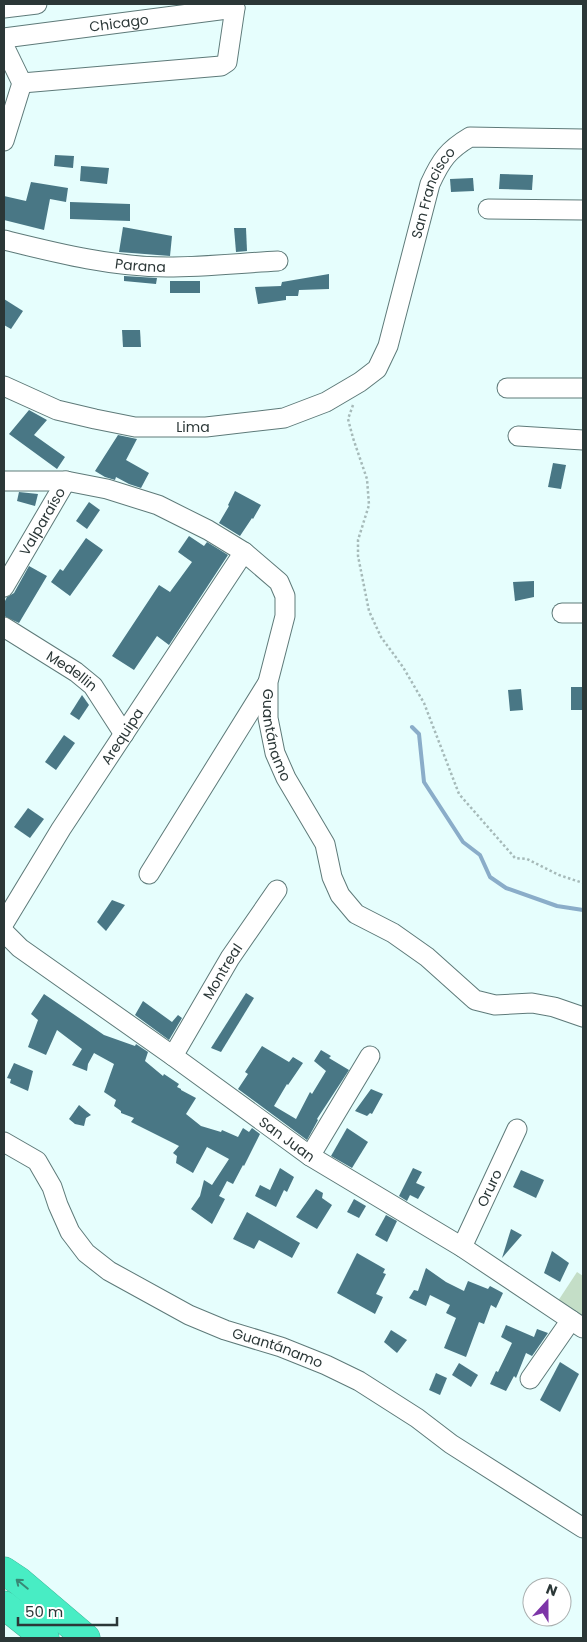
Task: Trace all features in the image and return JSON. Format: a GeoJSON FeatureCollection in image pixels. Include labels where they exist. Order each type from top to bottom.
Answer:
{"type":"FeatureCollection","features":[{"type":"Feature","properties":{"kind":"highway"},"geometry":{"type":"LineString","coordinates":[[4,1571],[19,1581],[86,1638]]}},
{"type":"Feature","properties":{"kind":"highway"},"geometry":{"type":"LineString","coordinates":[[4,1605],[45,1638]]}},
{"type":"Feature","properties":{"kind":"street"},"geometry":{"type":"LineString","coordinates":[[4,8],[37,4]]}},
{"type":"Feature","properties":{"kind":"street"},"geometry":{"type":"LineString","coordinates":[[22,83],[221,66],[227,62],[234,6]]}},
{"type":"Feature","properties":{"kind":"street","name":"Chicago"},"geometry":{"type":"LineString","coordinates":[[4,38],[234,6]]}},
{"type":"Feature","properties":{"kind":"street"},"geometry":{"type":"LineString","coordinates":[[4,46],[22,83],[4,141]]}},
{"type":"Feature","properties":{"kind":"street","name":"San Francisco"},"geometry":{"type":"LineString","coordinates":[[377,369],[388,346],[430,184],[439,163],[444,157],[455,146],[470,137],[583,139]]}},
{"type":"Feature","properties":{"kind":"street"},"geometry":{"type":"LineString","coordinates":[[488,209],[583,210]]}},
{"type":"Feature","properties":{"kind":"street","name":"Parana"},"geometry":{"type":"LineString","coordinates":[[4,240],[44,250],[115,263],[166,267],[278,261]]}},
{"type":"Feature","properties":{"kind":"street","name":"Lima"},"geometry":{"type":"LineString","coordinates":[[4,386],[57,410],[96,419],[134,426],[206,427],[284,418],[326,402],[360,382],[377,369]]}},
{"type":"Feature","properties":{"kind":"street"},"geometry":{"type":"LineString","coordinates":[[507,388],[583,388]]}},
{"type":"Feature","properties":{"kind":"street"},"geometry":{"type":"LineString","coordinates":[[518,436],[583,440]]}},
{"type":"Feature","properties":{"kind":"street","name":"Guantánamo"},"geometry":{"type":"LineString","coordinates":[[4,481],[66,481],[107,489],[158,505],[208,530],[244,552],[279,582],[285,596],[285,616],[268,682],[268,718],[275,753],[286,778],[326,844],[332,878],[340,895],[356,914],[392,933],[427,957],[475,1000],[495,1006],[532,1003],[554,1007],[583,1017]]}},
{"type":"Feature","properties":{"kind":"street","name":"Valparaíso"},"geometry":{"type":"LineString","coordinates":[[4,587],[66,481]]}},
{"type":"Feature","properties":{"kind":"street","name":"Arequipa"},"geometry":{"type":"LineString","coordinates":[[4,923],[61,829],[244,552]]}},
{"type":"Feature","properties":{"kind":"street"},"geometry":{"type":"LineString","coordinates":[[562,613],[583,613]]}},
{"type":"Feature","properties":{"kind":"street","name":"Medellin"},"geometry":{"type":"LineString","coordinates":[[4,627],[76,672],[93,686],[124,734]]}},
{"type":"Feature","properties":{"kind":"street"},"geometry":{"type":"LineString","coordinates":[[149,874],[268,682]]}},
{"type":"Feature","properties":{"kind":"street","name":"Montreal"},"geometry":{"type":"LineString","coordinates":[[173,1056],[230,958],[277,890]]}},
{"type":"Feature","properties":{"kind":"street","name":"San Juan"},"geometry":{"type":"LineString","coordinates":[[4,932],[12,948],[173,1056],[310,1156],[462,1247],[577,1324]]}},
{"type":"Feature","properties":{"kind":"street"},"geometry":{"type":"LineString","coordinates":[[310,1156],[370,1056]]}},
{"type":"Feature","properties":{"kind":"street","name":"Oruro"},"geometry":{"type":"LineString","coordinates":[[462,1247],[517,1129]]}},
{"type":"Feature","properties":{"kind":"street","name":"Guantánamo"},"geometry":{"type":"LineString","coordinates":[[4,1142],[37,1161],[52,1187],[70,1232],[86,1253],[108,1271],[189,1315],[224,1330],[290,1351],[326,1365],[358,1381],[417,1418],[451,1444],[583,1528]]}},
{"type":"Feature","properties":{"kind":"street"},"geometry":{"type":"LineString","coordinates":[[530,1379],[577,1324]]}},
{"type":"Feature","properties":{"kind":"path"},"geometry":{"type":"LineString","coordinates":[[360,382],[348,419],[367,479],[370,506],[358,540],[358,556],[369,611],[381,637],[403,667],[424,703],[459,794],[515,858],[527,859],[559,875],[583,882]]}},
{"type":"Feature","properties":{"kind":"green space"},"geometry":{"type":"Polygon","coordinates":[[[577,1272],[583,1276],[583,1321],[556,1304],[577,1272]]]}},
{"type":"Feature","properties":{"kind":"building"},"geometry":{"type":"Polygon","coordinates":[[[55,155],[74,156],[73,168],[54,166],[55,155]]]}},
{"type":"Feature","properties":{"kind":"building"},"geometry":{"type":"Polygon","coordinates":[[[81,166],[109,168],[107,184],[80,181],[81,166]]]}},
{"type":"Feature","properties":{"kind":"building"},"geometry":{"type":"Polygon","coordinates":[[[500,174],[533,175],[532,190],[499,189],[500,174]]]}},
{"type":"Feature","properties":{"kind":"building"},"geometry":{"type":"Polygon","coordinates":[[[473,178],[474,191],[451,192],[450,179],[473,178]]]}},
{"type":"Feature","properties":{"kind":"building"},"geometry":{"type":"Polygon","coordinates":[[[31,182],[68,188],[66,202],[50,199],[44,230],[4,220],[4,196],[26,201],[31,182]]]}},
{"type":"Feature","properties":{"kind":"building"},"geometry":{"type":"Polygon","coordinates":[[[70,202],[130,204],[130,221],[70,219],[70,202]]]}},
{"type":"Feature","properties":{"kind":"building"},"geometry":{"type":"Polygon","coordinates":[[[123,227],[172,236],[170,256],[119,252],[123,227]]]}},
{"type":"Feature","properties":{"kind":"building"},"geometry":{"type":"Polygon","coordinates":[[[234,228],[246,228],[247,251],[236,252],[234,228]]]}},
{"type":"Feature","properties":{"kind":"building"},"geometry":{"type":"Polygon","coordinates":[[[329,274],[329,289],[299,290],[298,296],[286,296],[286,300],[258,304],[255,287],[281,286],[282,282],[329,274]]]}},
{"type":"Feature","properties":{"kind":"building"},"geometry":{"type":"Polygon","coordinates":[[[124,276],[157,278],[156,284],[124,281],[124,276]]]}},
{"type":"Feature","properties":{"kind":"building"},"geometry":{"type":"Polygon","coordinates":[[[170,281],[200,281],[200,293],[170,293],[170,281]]]}},
{"type":"Feature","properties":{"kind":"building"},"geometry":{"type":"Polygon","coordinates":[[[4,299],[23,311],[11,329],[4,325],[4,299]]]}},
{"type":"Feature","properties":{"kind":"building"},"geometry":{"type":"Polygon","coordinates":[[[122,330],[140,330],[141,347],[123,347],[122,330]]]}},
{"type":"Feature","properties":{"kind":"building"},"geometry":{"type":"Polygon","coordinates":[[[29,410],[47,420],[34,435],[65,457],[57,469],[9,434],[29,410]]]}},
{"type":"Feature","properties":{"kind":"building"},"geometry":{"type":"Polygon","coordinates":[[[118,435],[137,439],[126,460],[149,473],[141,488],[116,477],[115,480],[105,477],[95,471],[118,435]]]}},
{"type":"Feature","properties":{"kind":"building"},"geometry":{"type":"Polygon","coordinates":[[[553,463],[566,465],[561,489],[548,487],[553,463]]]}},
{"type":"Feature","properties":{"kind":"building"},"geometry":{"type":"Polygon","coordinates":[[[235,491],[261,505],[240,536],[219,523],[235,491]]]}},
{"type":"Feature","properties":{"kind":"building"},"geometry":{"type":"Polygon","coordinates":[[[19,492],[38,494],[35,506],[17,501],[19,492]]]}},
{"type":"Feature","properties":{"kind":"building"},"geometry":{"type":"Polygon","coordinates":[[[89,502],[100,510],[87,529],[76,521],[89,502]]]}},
{"type":"Feature","properties":{"kind":"building"},"geometry":{"type":"Polygon","coordinates":[[[189,536],[204,546],[207,542],[228,555],[169,645],[157,636],[134,670],[112,656],[159,585],[170,592],[192,562],[178,552],[189,536]]]}},
{"type":"Feature","properties":{"kind":"building"},"geometry":{"type":"Polygon","coordinates":[[[86,538],[103,550],[70,596],[51,582],[60,569],[63,571],[86,538]]]}},
{"type":"Feature","properties":{"kind":"building"},"geometry":{"type":"Polygon","coordinates":[[[29,566],[47,576],[19,623],[4,616],[4,603],[7,597],[14,593],[29,566]]]}},
{"type":"Feature","properties":{"kind":"building"},"geometry":{"type":"Polygon","coordinates":[[[534,581],[534,597],[515,601],[513,582],[534,581]]]}},
{"type":"Feature","properties":{"kind":"building"},"geometry":{"type":"Polygon","coordinates":[[[571,687],[582,687],[582,710],[571,710],[571,687]]]}},
{"type":"Feature","properties":{"kind":"building"},"geometry":{"type":"Polygon","coordinates":[[[521,689],[523,710],[510,711],[508,690],[521,689]]]}},
{"type":"Feature","properties":{"kind":"building"},"geometry":{"type":"Polygon","coordinates":[[[82,695],[89,705],[79,720],[70,714],[82,695]]]}},
{"type":"Feature","properties":{"kind":"building"},"geometry":{"type":"Polygon","coordinates":[[[64,735],[75,743],[56,770],[45,762],[64,735]]]}},
{"type":"Feature","properties":{"kind":"building"},"geometry":{"type":"Polygon","coordinates":[[[28,808],[44,819],[30,838],[14,827],[28,808]]]}},
{"type":"Feature","properties":{"kind":"building"},"geometry":{"type":"Polygon","coordinates":[[[112,900],[125,905],[106,931],[97,922],[112,900]]]}},
{"type":"Feature","properties":{"kind":"building"},"geometry":{"type":"Polygon","coordinates":[[[246,993],[254,998],[221,1052],[211,1048],[246,993]]]}},
{"type":"Feature","properties":{"kind":"building"},"geometry":{"type":"Polygon","coordinates":[[[44,994],[104,1035],[135,1046],[136,1044],[148,1052],[145,1061],[163,1076],[164,1074],[179,1084],[177,1087],[181,1090],[196,1098],[186,1114],[201,1126],[221,1132],[222,1130],[238,1137],[243,1128],[249,1132],[252,1128],[260,1134],[233,1184],[227,1181],[219,1196],[225,1199],[212,1224],[191,1209],[200,1196],[204,1180],[212,1185],[229,1159],[207,1147],[193,1173],[176,1163],[177,1156],[173,1153],[179,1146],[131,1122],[134,1118],[121,1113],[114,1106],[116,1100],[104,1092],[114,1064],[94,1053],[88,1064],[87,1071],[72,1065],[82,1049],[57,1030],[46,1055],[28,1047],[38,1020],[31,1014],[44,994]]]}},
{"type":"Feature","properties":{"kind":"building"},"geometry":{"type":"Polygon","coordinates":[[[143,1001],[172,1022],[178,1015],[182,1018],[169,1040],[135,1015],[143,1001]]]}},
{"type":"Feature","properties":{"kind":"building"},"geometry":{"type":"Polygon","coordinates":[[[262,1046],[289,1062],[293,1057],[303,1063],[287,1084],[274,1106],[296,1119],[310,1092],[312,1094],[326,1071],[314,1061],[321,1050],[331,1056],[329,1058],[349,1070],[317,1119],[307,1140],[238,1089],[248,1074],[245,1072],[262,1046]]]}},
{"type":"Feature","properties":{"kind":"building"},"geometry":{"type":"Polygon","coordinates":[[[14,1063],[33,1071],[28,1091],[10,1083],[11,1079],[7,1078],[14,1063]]]}},
{"type":"Feature","properties":{"kind":"building"},"geometry":{"type":"Polygon","coordinates":[[[371,1089],[383,1094],[372,1114],[370,1113],[367,1116],[355,1111],[371,1089]]]}},
{"type":"Feature","properties":{"kind":"building"},"geometry":{"type":"Polygon","coordinates":[[[79,1105],[91,1115],[86,1118],[84,1126],[75,1124],[69,1119],[79,1105]]]}},
{"type":"Feature","properties":{"kind":"building"},"geometry":{"type":"Polygon","coordinates":[[[347,1128],[368,1142],[352,1168],[331,1156],[347,1128]]]}},
{"type":"Feature","properties":{"kind":"building"},"geometry":{"type":"Polygon","coordinates":[[[280,1168],[294,1177],[287,1192],[284,1190],[276,1207],[255,1196],[260,1185],[270,1190],[280,1168]]]}},
{"type":"Feature","properties":{"kind":"building"},"geometry":{"type":"Polygon","coordinates":[[[413,1168],[422,1172],[416,1183],[425,1187],[418,1199],[410,1195],[407,1201],[399,1196],[413,1168]]]}},
{"type":"Feature","properties":{"kind":"building"},"geometry":{"type":"Polygon","coordinates":[[[521,1170],[544,1180],[536,1198],[513,1187],[521,1170]]]}},
{"type":"Feature","properties":{"kind":"building"},"geometry":{"type":"Polygon","coordinates":[[[316,1189],[323,1193],[322,1198],[332,1205],[317,1229],[296,1217],[316,1189]]]}},
{"type":"Feature","properties":{"kind":"building"},"geometry":{"type":"Polygon","coordinates":[[[354,1199],[366,1206],[359,1218],[347,1212],[354,1199]]]}},
{"type":"Feature","properties":{"kind":"building"},"geometry":{"type":"Polygon","coordinates":[[[247,1212],[300,1243],[292,1258],[259,1240],[254,1249],[233,1239],[247,1212]]]}},
{"type":"Feature","properties":{"kind":"building"},"geometry":{"type":"Polygon","coordinates":[[[386,1215],[397,1221],[387,1242],[375,1235],[386,1215]]]}},
{"type":"Feature","properties":{"kind":"building"},"geometry":{"type":"Polygon","coordinates":[[[511,1229],[522,1235],[502,1258],[511,1229]]]}},
{"type":"Feature","properties":{"kind":"building"},"geometry":{"type":"Polygon","coordinates":[[[552,1251],[569,1263],[560,1282],[544,1273],[552,1251]]]}},
{"type":"Feature","properties":{"kind":"building"},"geometry":{"type":"Polygon","coordinates":[[[357,1253],[385,1269],[383,1273],[386,1274],[376,1294],[383,1297],[375,1314],[337,1293],[357,1253]]]}},
{"type":"Feature","properties":{"kind":"building"},"geometry":{"type":"Polygon","coordinates":[[[426,1268],[446,1282],[464,1291],[468,1281],[488,1289],[490,1286],[503,1293],[496,1308],[491,1305],[484,1324],[479,1322],[466,1357],[444,1348],[456,1318],[446,1313],[450,1305],[430,1295],[426,1306],[409,1298],[414,1290],[418,1291],[426,1268]]]}},
{"type":"Feature","properties":{"kind":"building"},"geometry":{"type":"Polygon","coordinates":[[[506,1325],[534,1337],[537,1329],[548,1333],[532,1356],[526,1353],[516,1378],[514,1376],[506,1391],[490,1384],[512,1343],[501,1337],[506,1325]]]}},
{"type":"Feature","properties":{"kind":"building"},"geometry":{"type":"Polygon","coordinates":[[[391,1330],[407,1340],[397,1353],[384,1342],[391,1330]]]}},
{"type":"Feature","properties":{"kind":"building"},"geometry":{"type":"Polygon","coordinates":[[[560,1362],[579,1374],[560,1412],[540,1400],[560,1362]]]}},
{"type":"Feature","properties":{"kind":"building"},"geometry":{"type":"Polygon","coordinates":[[[459,1363],[478,1375],[471,1387],[452,1375],[459,1363]]]}},
{"type":"Feature","properties":{"kind":"building"},"geometry":{"type":"Polygon","coordinates":[[[436,1373],[447,1378],[440,1395],[429,1390],[436,1373]]]}},
{"type":"Feature","properties":{"kind":"waterway"},"geometry":{"type":"LineString","coordinates":[[412,727],[419,734],[424,782],[463,842],[480,855],[490,877],[506,888],[557,906],[583,910]]}}]}
